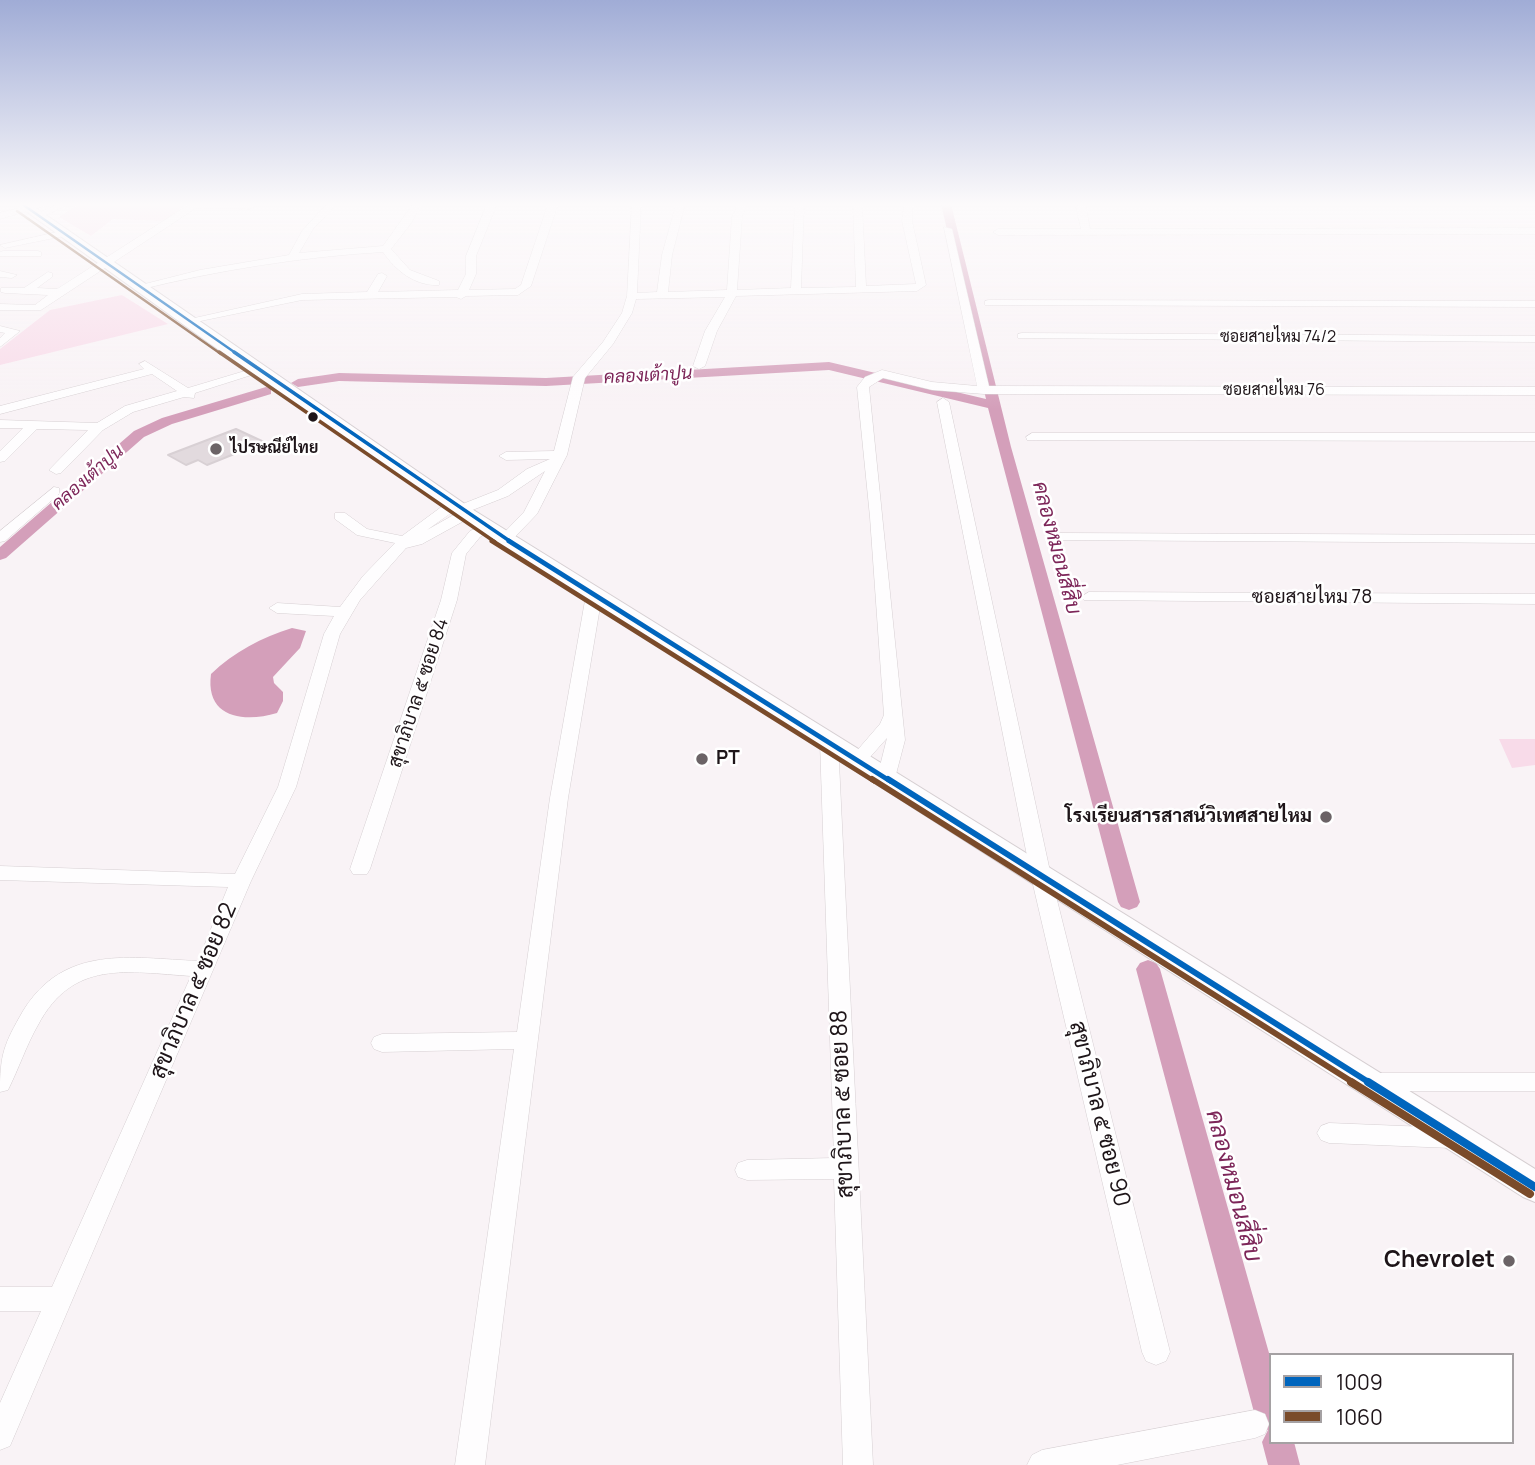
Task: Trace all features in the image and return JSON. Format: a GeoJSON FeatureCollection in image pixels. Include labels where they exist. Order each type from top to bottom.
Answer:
{"type":"FeatureCollection","features":[{"type":"Feature","properties":{"kind":"main road"},"geometry":{"type":"LineString","coordinates":[[119,272],[189,324],[460,510],[719,670],[857,761],[1155,945],[1535,1187]]}},
{"type":"Feature","properties":{"kind":"street"},"geometry":{"type":"LineString","coordinates":[[0,307],[37,308],[90,272]]}},
{"type":"Feature","properties":{"kind":"street"},"geometry":{"type":"LineString","coordinates":[[138,287],[197,272]]}},
{"type":"Feature","properties":{"kind":"street"},"geometry":{"type":"LineString","coordinates":[[404,272],[408,276],[435,283]]}},
{"type":"Feature","properties":{"kind":"street"},"geometry":{"type":"LineString","coordinates":[[461,296],[471,272]]}},
{"type":"Feature","properties":{"kind":"street"},"geometry":{"type":"LineString","coordinates":[[189,324],[303,297],[507,295],[522,290],[530,272]]}},
{"type":"Feature","properties":{"kind":"street"},"geometry":{"type":"LineString","coordinates":[[633,272],[632,296],[920,287],[917,272]]}},
{"type":"Feature","properties":{"kind":"street"},"geometry":{"type":"LineString","coordinates":[[662,295],[665,272]]}},
{"type":"Feature","properties":{"kind":"street"},"geometry":{"type":"LineString","coordinates":[[699,366],[711,331],[732,294],[733,272]]}},
{"type":"Feature","properties":{"kind":"street"},"geometry":{"type":"LineString","coordinates":[[796,292],[797,272]]}},
{"type":"Feature","properties":{"kind":"street"},"geometry":{"type":"LineString","coordinates":[[860,272],[861,290]]}},
{"type":"Feature","properties":{"kind":"street"},"geometry":{"type":"LineString","coordinates":[[958,272],[986,390]]}},
{"type":"Feature","properties":{"kind":"street"},"geometry":{"type":"LineString","coordinates":[[0,274],[12,275]]}},
{"type":"Feature","properties":{"kind":"street"},"geometry":{"type":"LineString","coordinates":[[26,291],[48,275]]}},
{"type":"Feature","properties":{"kind":"street"},"geometry":{"type":"LineString","coordinates":[[370,296],[382,276]]}},
{"type":"Feature","properties":{"kind":"street"},"geometry":{"type":"LineString","coordinates":[[303,297],[313,282]]}},
{"type":"Feature","properties":{"kind":"street"},"geometry":{"type":"LineString","coordinates":[[5,290],[59,292]]}},
{"type":"Feature","properties":{"kind":"street","name":"สุขาภิบาล ๕ ซอย 84"},"geometry":{"type":"LineString","coordinates":[[360,869],[449,600],[460,553],[475,534],[497,533],[530,514],[558,458],[578,379],[620,327],[632,296]]}},
{"type":"Feature","properties":{"kind":"street"},"geometry":{"type":"LineString","coordinates":[[989,303],[1535,304]]}},
{"type":"Feature","properties":{"kind":"street"},"geometry":{"type":"LineString","coordinates":[[0,329],[13,331],[0,344]]}},
{"type":"Feature","properties":{"kind":"street","name":"ซอยสายไหม 74/2"},"geometry":{"type":"LineString","coordinates":[[1022,336],[1535,339]]}},
{"type":"Feature","properties":{"kind":"street"},"geometry":{"type":"LineString","coordinates":[[0,410],[148,366],[183,395]]}},
{"type":"Feature","properties":{"kind":"street"},"geometry":{"type":"LineString","coordinates":[[62,425],[129,410],[260,372]]}},
{"type":"Feature","properties":{"kind":"street","name":"ซอยสายไหม 76"},"geometry":{"type":"LineString","coordinates":[[893,715],[877,517],[863,387],[873,378],[882,374],[948,388],[986,390],[1535,391]]}},
{"type":"Feature","properties":{"kind":"street","name":"สุขาภิบาล ๕ ซอย 90"},"geometry":{"type":"LineString","coordinates":[[943,402],[1041,876],[1156,1352]]}},
{"type":"Feature","properties":{"kind":"street"},"geometry":{"type":"LineString","coordinates":[[56,470],[99,427],[129,410]]}},
{"type":"Feature","properties":{"kind":"street"},"geometry":{"type":"LineString","coordinates":[[0,424],[99,427]]}},
{"type":"Feature","properties":{"kind":"street"},"geometry":{"type":"LineString","coordinates":[[0,458],[35,424]]}},
{"type":"Feature","properties":{"kind":"street"},"geometry":{"type":"LineString","coordinates":[[1032,437],[1535,437]]}},
{"type":"Feature","properties":{"kind":"street"},"geometry":{"type":"LineString","coordinates":[[506,456],[558,458]]}},
{"type":"Feature","properties":{"kind":"street","name":"สุขาภิบาล ๕ ซอย 82"},"geometry":{"type":"LineString","coordinates":[[0,1436],[241,881],[287,787],[302,743],[322,662],[343,612],[422,524],[503,493],[532,472],[558,458]]}},
{"type":"Feature","properties":{"kind":"street"},"geometry":{"type":"LineString","coordinates":[[0,538],[54,491]]}},
{"type":"Feature","properties":{"kind":"street"},"geometry":{"type":"LineString","coordinates":[[503,493],[535,504]]}},
{"type":"Feature","properties":{"kind":"street"},"geometry":{"type":"LineString","coordinates":[[340,516],[362,532],[403,546]]}},
{"type":"Feature","properties":{"kind":"street"},"geometry":{"type":"LineString","coordinates":[[1059,537],[1535,539]]}},
{"type":"Feature","properties":{"kind":"street"},"geometry":{"type":"LineString","coordinates":[[471,1465],[559,799],[594,595]]}},
{"type":"Feature","properties":{"kind":"street","name":"ซอยสายไหม 78"},"geometry":{"type":"LineString","coordinates":[[1089,597],[1535,599]]}},
{"type":"Feature","properties":{"kind":"street"},"geometry":{"type":"LineString","coordinates":[[277,608],[343,612]]}},
{"type":"Feature","properties":{"kind":"street"},"geometry":{"type":"LineString","coordinates":[[857,761],[888,726],[893,715]]}},
{"type":"Feature","properties":{"kind":"street"},"geometry":{"type":"LineString","coordinates":[[886,778],[897,746],[893,715]]}},
{"type":"Feature","properties":{"kind":"street","name":"สุขาภิบาล ๕ ซอย 88"},"geometry":{"type":"LineString","coordinates":[[829,742],[858,1465]]}},
{"type":"Feature","properties":{"kind":"street"},"geometry":{"type":"LineString","coordinates":[[0,873],[241,881]]}},
{"type":"Feature","properties":{"kind":"street"},"geometry":{"type":"LineString","coordinates":[[0,1083],[41,1002],[71,974],[107,967],[205,969]]}},
{"type":"Feature","properties":{"kind":"street"},"geometry":{"type":"LineString","coordinates":[[382,1042],[527,1040]]}},
{"type":"Feature","properties":{"kind":"street"},"geometry":{"type":"LineString","coordinates":[[1370,1082],[1535,1082]]}},
{"type":"Feature","properties":{"kind":"street"},"geometry":{"type":"LineString","coordinates":[[1329,1133],[1459,1138]]}},
{"type":"Feature","properties":{"kind":"street"},"geometry":{"type":"LineString","coordinates":[[747,1170],[846,1168]]}},
{"type":"Feature","properties":{"kind":"street"},"geometry":{"type":"LineString","coordinates":[[0,1298],[60,1299]]}},
{"type":"Feature","properties":{"kind":"street"},"geometry":{"type":"LineString","coordinates":[[1042,1465],[1255,1423]]}},
{"type":"Feature","properties":{"kind":"shaded area"},"geometry":{"type":"Polygon","coordinates":[[[122,295],[168,324],[0,365],[0,349],[50,310],[122,295]]]}},
{"type":"Feature","properties":{"kind":"shaded area"},"geometry":{"type":"Polygon","coordinates":[[[292,628],[306,631],[300,648],[273,677],[274,683],[283,692],[283,701],[277,713],[240,717],[221,708],[214,700],[211,674],[249,646],[292,628]]]}},
{"type":"Feature","properties":{"kind":"shaded area"},"geometry":{"type":"Polygon","coordinates":[[[1499,739],[1535,739],[1535,765],[1512,768],[1499,739]]]}},
{"type":"Feature","properties":{"kind":"building","name":"ไปรษณีย์ไทย"},"geometry":{"type":"Polygon","coordinates":[[[236,429],[264,442],[207,465],[198,460],[186,465],[168,455],[236,429]]]}},
{"type":"Feature","properties":{"kind":"waterway","name":"คลองหมอนสี่สิบ"},"geometry":{"type":"LineString","coordinates":[[962,272],[994,405]]}},
{"type":"Feature","properties":{"kind":"waterway","name":"คลองเต้าปูน"},"geometry":{"type":"LineString","coordinates":[[298,383],[339,377],[546,382],[829,366],[994,405]]}},
{"type":"Feature","properties":{"kind":"waterway","name":"คลองเต้าปูน"},"geometry":{"type":"LineString","coordinates":[[0,555],[139,434],[167,421],[266,391]]}},
{"type":"Feature","properties":{"kind":"waterway","name":"คลองหมอนสี่สิบ"},"geometry":{"type":"LineString","coordinates":[[994,405],[1129,902]]}},
{"type":"Feature","properties":{"kind":"waterway","name":"คลองหมอนสี่สิบ"},"geometry":{"type":"LineString","coordinates":[[1148,969],[1269,1409]]}},
{"type":"Feature","properties":{"kind":"waterway","name":"คลองหมอนสี่สิบ"},"geometry":{"type":"LineString","coordinates":[[1279,1444],[1284,1465]]}},
{"type":"Feature","properties":{"kind":"transit line","name":"1060"},"geometry":{"type":"LineString","coordinates":[[105,272],[463,522],[1530,1194]]}},
{"type":"Feature","properties":{"kind":"transit line","name":"1009"},"geometry":{"type":"LineString","coordinates":[[120,272],[468,515],[1535,1187]]}},
{"type":"Feature","properties":{"kind":"place","name":"ไปรษณีย์ไทย"},"geometry":{"type":"Point","coordinates":[216,449]}},
{"type":"Feature","properties":{"kind":"place","name":"PT"},"geometry":{"type":"Point","coordinates":[702,759]}},
{"type":"Feature","properties":{"kind":"place","name":"โรงเรียนสารสาสน์วิเทศสายไหม"},"geometry":{"type":"Point","coordinates":[1326,817]}},
{"type":"Feature","properties":{"kind":"place","name":"Chevrolet"},"geometry":{"type":"Point","coordinates":[1509,1261]}}]}
